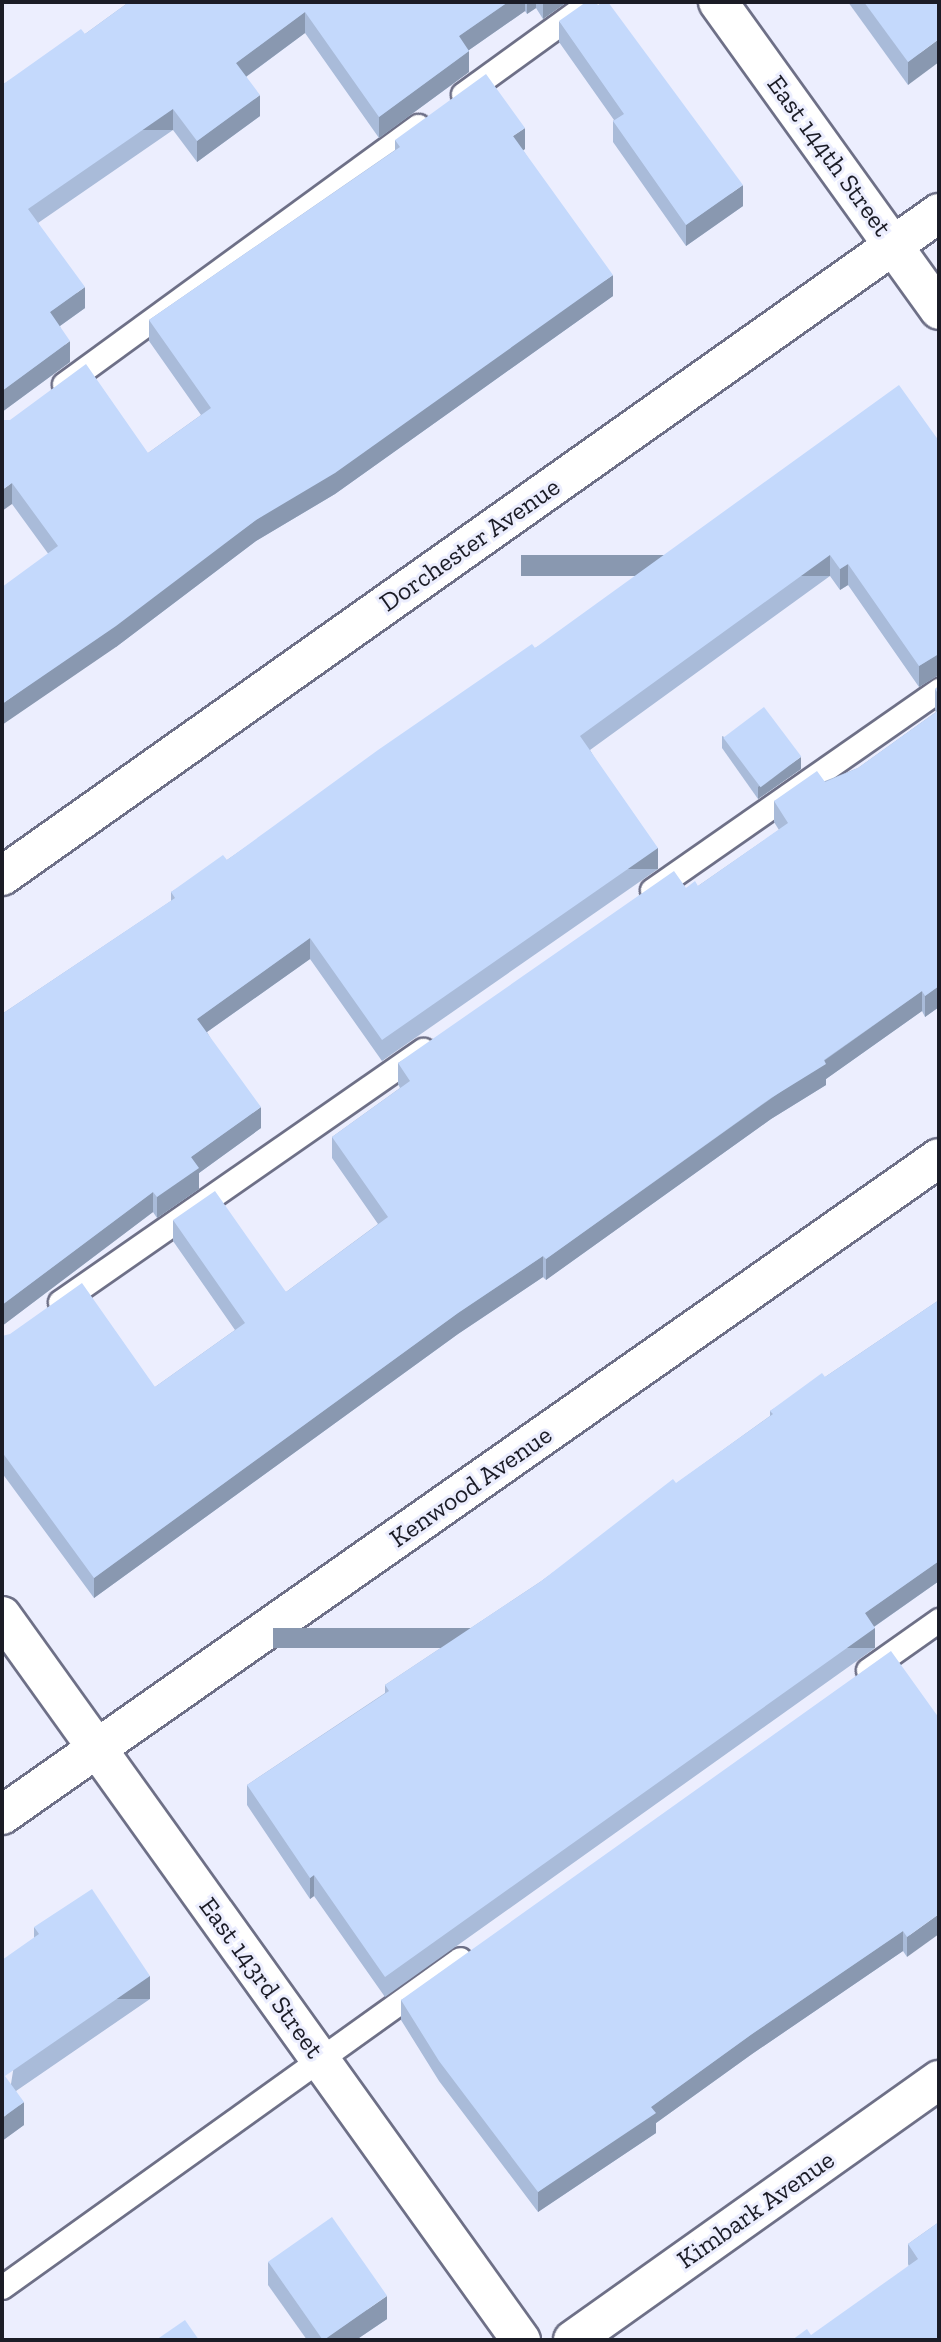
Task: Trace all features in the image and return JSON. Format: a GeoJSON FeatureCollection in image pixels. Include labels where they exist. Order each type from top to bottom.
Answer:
{"type":"FeatureCollection","features":[{"type":"Feature","properties":{"kind":"street","name":"East 144th Street"},"geometry":{"type":"LineString","coordinates":[[718,2],[939,310]]}},
{"type":"Feature","properties":{"kind":"street","name":"Dorchester Avenue"},"geometry":{"type":"LineString","coordinates":[[2,876],[939,214]]}},
{"type":"Feature","properties":{"kind":"street","name":"Kenwood Avenue"},"geometry":{"type":"LineString","coordinates":[[2,1815],[939,1158]]}},
{"type":"Feature","properties":{"kind":"street","name":"East 143rd Street"},"geometry":{"type":"LineString","coordinates":[[2,1616],[521,2340]]}},
{"type":"Feature","properties":{"kind":"street","name":"Kimbark Avenue"},"geometry":{"type":"LineString","coordinates":[[573,2340],[939,2080]]}},
{"type":"Feature","properties":{"kind":"lane"},"geometry":{"type":"LineString","coordinates":[[47,396],[590,2]]}},
{"type":"Feature","properties":{"kind":"lane"},"geometry":{"type":"LineString","coordinates":[[631,905],[939,690]]}},
{"type":"Feature","properties":{"kind":"lane"},"geometry":{"type":"LineString","coordinates":[[36,1319],[448,1032]]}},
{"type":"Feature","properties":{"kind":"lane"},"geometry":{"type":"LineString","coordinates":[[849,1684],[939,1620]]}},
{"type":"Feature","properties":{"kind":"lane"},"geometry":{"type":"LineString","coordinates":[[2,2287],[477,1947]]}},
{"type":"Feature","properties":{"kind":"building"},"geometry":{"type":"Polygon","coordinates":[[[129,2],[508,2],[459,36],[469,51],[379,117],[305,12],[236,63],[260,95],[197,141],[173,109],[28,209],[85,287],[50,312],[70,341],[2,391],[2,85],[81,29],[85,34],[129,2]]]}},
{"type":"Feature","properties":{"kind":"building"},"geometry":{"type":"Polygon","coordinates":[[[586,2],[596,2],[598,5],[608,2],[743,185],[686,225],[613,121],[624,114],[559,21],[586,2]]]}},
{"type":"Feature","properties":{"kind":"building"},"geometry":{"type":"Polygon","coordinates":[[[864,2],[939,2],[939,39],[908,62],[864,2]]]}},
{"type":"Feature","properties":{"kind":"building"},"geometry":{"type":"Polygon","coordinates":[[[486,74],[525,128],[513,136],[613,275],[335,473],[256,520],[116,626],[2,704],[2,587],[58,546],[12,483],[2,490],[2,420],[10,420],[86,364],[148,453],[211,408],[149,320],[400,147],[395,140],[486,74]]]}},
{"type":"Feature","properties":{"kind":"building"},"geometry":{"type":"Polygon","coordinates":[[[899,385],[939,441],[939,656],[919,666],[848,564],[840,569],[830,555],[580,736],[658,848],[382,1040],[310,938],[197,1019],[261,1107],[191,1157],[199,1168],[157,1197],[153,1192],[2,1305],[2,1014],[175,898],[171,892],[223,855],[227,860],[378,750],[532,644],[535,648],[899,385]]]}},
{"type":"Feature","properties":{"kind":"building"},"geometry":{"type":"Polygon","coordinates":[[[764,707],[801,757],[761,787],[723,738],[764,707]]]}},
{"type":"Feature","properties":{"kind":"building"},"geometry":{"type":"Polygon","coordinates":[[[939,710],[939,986],[925,996],[922,991],[824,1060],[826,1064],[771,1098],[546,1259],[543,1256],[458,1313],[94,1578],[2,1452],[2,1336],[10,1334],[82,1283],[155,1387],[245,1323],[173,1220],[215,1191],[286,1292],[388,1217],[332,1137],[410,1081],[398,1063],[674,871],[686,888],[695,881],[698,886],[788,823],[774,801],[817,771],[825,782],[858,768],[939,710]]]}},
{"type":"Feature","properties":{"kind":"building"},"geometry":{"type":"Polygon","coordinates":[[[939,1300],[939,1561],[865,1613],[875,1628],[385,1977],[314,1875],[310,1878],[247,1785],[389,1691],[385,1685],[540,1582],[673,1479],[676,1483],[773,1414],[770,1411],[822,1373],[825,1377],[939,1300]]]}},
{"type":"Feature","properties":{"kind":"building"},"geometry":{"type":"Polygon","coordinates":[[[891,1651],[939,1718],[939,1914],[907,1937],[903,1931],[752,2034],[651,2107],[656,2113],[538,2192],[439,2061],[401,2000],[891,1651]]]}},
{"type":"Feature","properties":{"kind":"building"},"geometry":{"type":"Polygon","coordinates":[[[92,1889],[150,1976],[5,2076],[24,2102],[2,2118],[2,1960],[39,1934],[34,1927],[92,1889]]]}},
{"type":"Feature","properties":{"kind":"building"},"geometry":{"type":"Polygon","coordinates":[[[332,2217],[387,2296],[323,2340],[268,2262],[332,2217]]]}},
{"type":"Feature","properties":{"kind":"building"},"geometry":{"type":"Polygon","coordinates":[[[939,2222],[939,2340],[792,2340],[807,2329],[811,2335],[918,2259],[908,2244],[939,2222]]]}},
{"type":"Feature","properties":{"kind":"building"},"geometry":{"type":"Polygon","coordinates":[[[185,2320],[199,2340],[156,2340],[185,2320]]]}}]}
